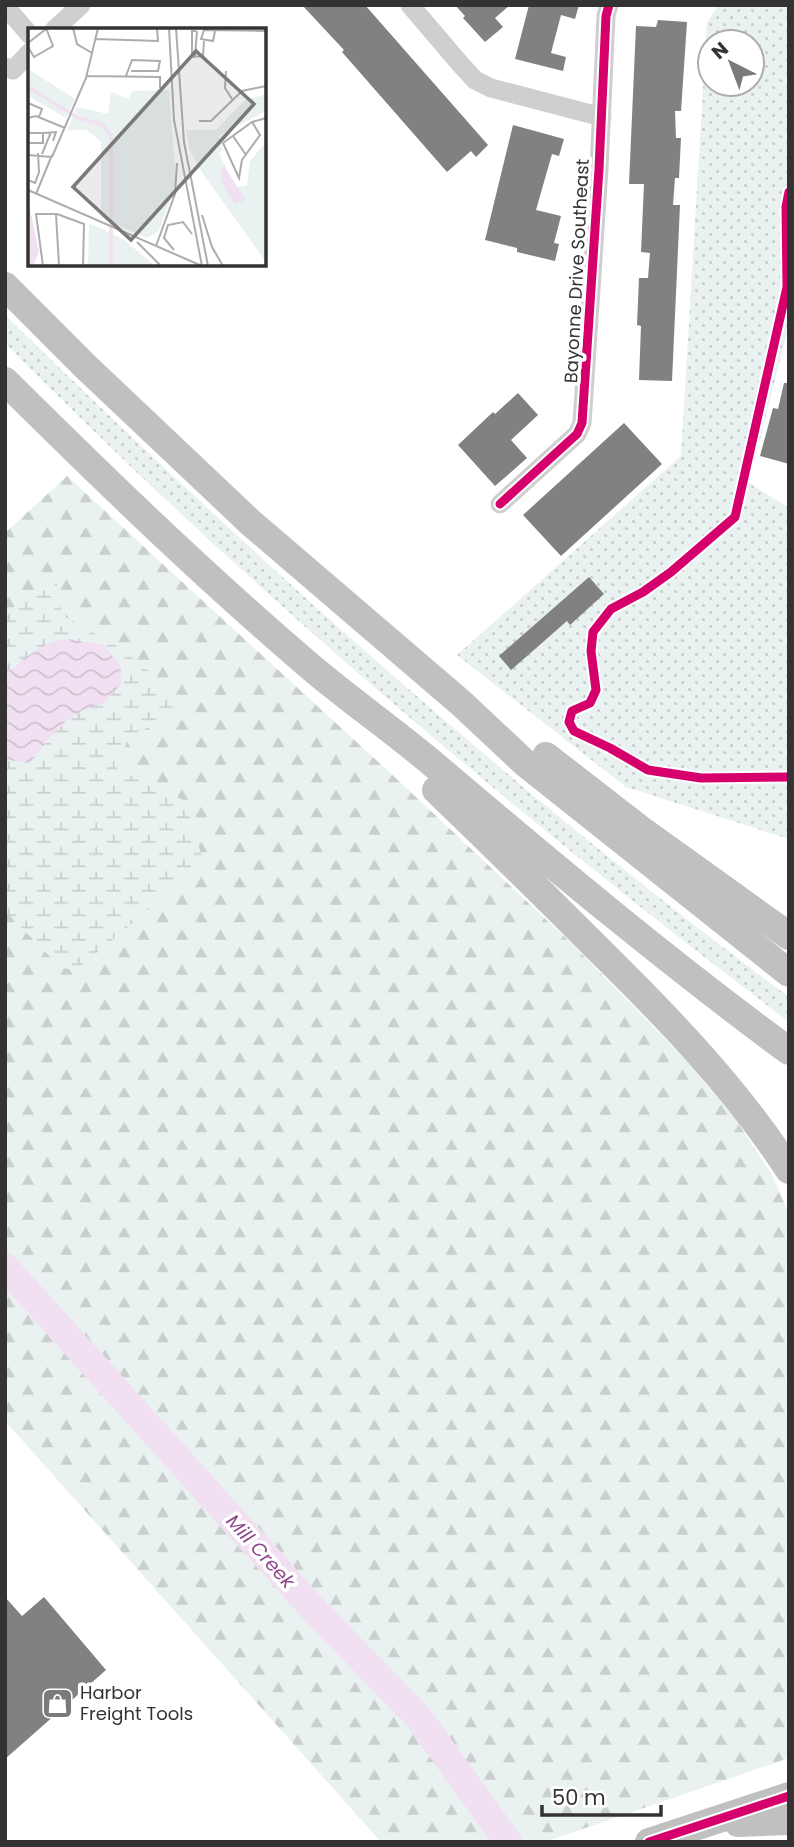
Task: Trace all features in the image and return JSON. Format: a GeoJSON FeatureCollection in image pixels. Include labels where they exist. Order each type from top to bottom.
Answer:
{"type":"FeatureCollection","features":[{"type":"Feature","properties":{"kind":"highway"},"geometry":{"type":"LineString","coordinates":[[5,286],[251,523],[461,703],[525,763],[789,973]]}},
{"type":"Feature","properties":{"kind":"highway"},"geometry":{"type":"LineString","coordinates":[[5,381],[74,450],[307,663],[654,1004],[710,1064],[753,1117],[789,1170]]}},
{"type":"Feature","properties":{"kind":"highway"},"geometry":{"type":"LineString","coordinates":[[307,663],[438,768],[491,816],[617,919],[789,1051]]}},
{"type":"Feature","properties":{"kind":"highway"},"geometry":{"type":"LineString","coordinates":[[461,703],[535,748],[643,832],[789,936]]}},
{"type":"Feature","properties":{"kind":"highway"},"geometry":{"type":"LineString","coordinates":[[701,1824],[789,1783]]}},
{"type":"Feature","properties":{"kind":"highway"},"geometry":{"type":"LineString","coordinates":[[649,1842],[789,1796]]}},
{"type":"Feature","properties":{"kind":"highway"},"geometry":{"type":"LineString","coordinates":[[701,1824],[789,1821]]}},
{"type":"Feature","properties":{"kind":"street"},"geometry":{"type":"LineString","coordinates":[[56,28],[81,5]]}},
{"type":"Feature","properties":{"kind":"street"},"geometry":{"type":"LineString","coordinates":[[410,5],[475,80],[491,88],[602,117]]}},
{"type":"Feature","properties":{"kind":"street","name":"Bayonne Drive Southeast"},"geometry":{"type":"LineString","coordinates":[[500,504],[577,434],[582,423],[606,16],[609,5]]}},
{"type":"Feature","properties":{"kind":"street"},"geometry":{"type":"LineString","coordinates":[[5,6],[28,33]]}},
{"type":"Feature","properties":{"kind":"street"},"geometry":{"type":"LineString","coordinates":[[5,67],[13,70],[28,54]]}},
{"type":"Feature","properties":{"kind":"green space"},"geometry":{"type":"Polygon","coordinates":[[[719,5],[789,5],[789,324],[749,483],[789,508],[789,839],[626,787],[457,655],[681,456],[702,98],[766,98],[766,28],[707,28],[707,22],[719,5]]]}},
{"type":"Feature","properties":{"kind":"green space"},"geometry":{"type":"Polygon","coordinates":[[[5,315],[193,495],[386,669],[584,837],[789,997],[789,1022],[686,943],[484,780],[287,611],[97,434],[5,343],[5,315]]]}},
{"type":"Feature","properties":{"kind":"green space"},"geometry":{"type":"Polygon","coordinates":[[[67,476],[571,943],[685,1059],[734,1117],[771,1173],[789,1214],[789,1758],[545,1842],[381,1842],[5,1421],[5,533],[67,476]]]}},
{"type":"Feature","properties":{"kind":"green space"},"geometry":{"type":"Polygon","coordinates":[[[57,583],[62,615],[120,648],[152,674],[177,715],[129,736],[117,769],[185,801],[204,864],[76,970],[61,968],[5,911],[5,612],[57,583]]]}},
{"type":"Feature","properties":{"kind":"water"},"geometry":{"type":"Polygon","coordinates":[[[68,639],[104,645],[120,665],[121,684],[103,704],[92,706],[71,718],[30,763],[8,760],[5,758],[5,676],[42,647],[68,639]]]}},
{"type":"Feature","properties":{"kind":"building"},"geometry":{"type":"Polygon","coordinates":[[[302,5],[365,5],[488,145],[476,157],[471,151],[447,172],[342,52],[344,50],[302,5]]]}},
{"type":"Feature","properties":{"kind":"building"},"geometry":{"type":"Polygon","coordinates":[[[455,5],[510,5],[495,18],[503,27],[485,42],[455,5]]]}},
{"type":"Feature","properties":{"kind":"building"},"geometry":{"type":"Polygon","coordinates":[[[529,5],[579,5],[575,19],[561,15],[551,53],[566,57],[563,71],[515,59],[529,5]]]}},
{"type":"Feature","properties":{"kind":"building"},"geometry":{"type":"Polygon","coordinates":[[[658,20],[687,22],[681,111],[675,111],[676,138],[681,138],[679,178],[675,178],[673,205],[680,205],[672,381],[639,380],[639,278],[648,278],[650,253],[641,252],[644,184],[629,184],[636,26],[656,27],[658,20]]]}},
{"type":"Feature","properties":{"kind":"building"},"geometry":{"type":"Polygon","coordinates":[[[513,125],[564,139],[559,156],[552,154],[536,210],[561,216],[554,243],[559,244],[555,261],[517,252],[517,248],[485,240],[513,125]]]}},
{"type":"Feature","properties":{"kind":"building"},"geometry":{"type":"Polygon","coordinates":[[[784,383],[789,383],[789,464],[760,456],[773,408],[778,409],[784,383]]]}},
{"type":"Feature","properties":{"kind":"building"},"geometry":{"type":"Polygon","coordinates":[[[518,393],[538,415],[511,440],[527,458],[495,486],[458,445],[518,393]]]}},
{"type":"Feature","properties":{"kind":"building"},"geometry":{"type":"Polygon","coordinates":[[[624,423],[662,464],[561,556],[523,515],[624,423]]]}},
{"type":"Feature","properties":{"kind":"building"},"geometry":{"type":"Polygon","coordinates":[[[589,577],[604,594],[570,625],[567,621],[511,670],[499,656],[589,577]]]}},
{"type":"Feature","properties":{"kind":"building"},"geometry":{"type":"Polygon","coordinates":[[[5,1597],[22,1616],[44,1597],[106,1670],[5,1759],[5,1597]]]}},
{"type":"Feature","properties":{"kind":"waterway","name":"Mill Creek"},"geometry":{"type":"LineString","coordinates":[[5,1267],[317,1613],[419,1718],[508,1842]]}},
{"type":"Feature","properties":{"kind":"cycle path"},"geometry":{"type":"LineString","coordinates":[[500,504],[577,434],[582,423],[606,16],[609,5]]}},
{"type":"Feature","properties":{"kind":"cycle path"},"geometry":{"type":"LineString","coordinates":[[789,192],[786,207],[787,287],[735,517],[671,572],[643,592],[611,609],[593,632],[591,651],[596,690],[590,703],[572,711],[569,722],[574,731],[648,770],[701,778],[789,777]]}},
{"type":"Feature","properties":{"kind":"cycle path"},"geometry":{"type":"LineString","coordinates":[[649,1842],[789,1796]]}},
{"type":"Feature","properties":{"kind":"place","name":"Harbor Freight Tools"},"geometry":{"type":"Point","coordinates":[57,1703]}}]}
